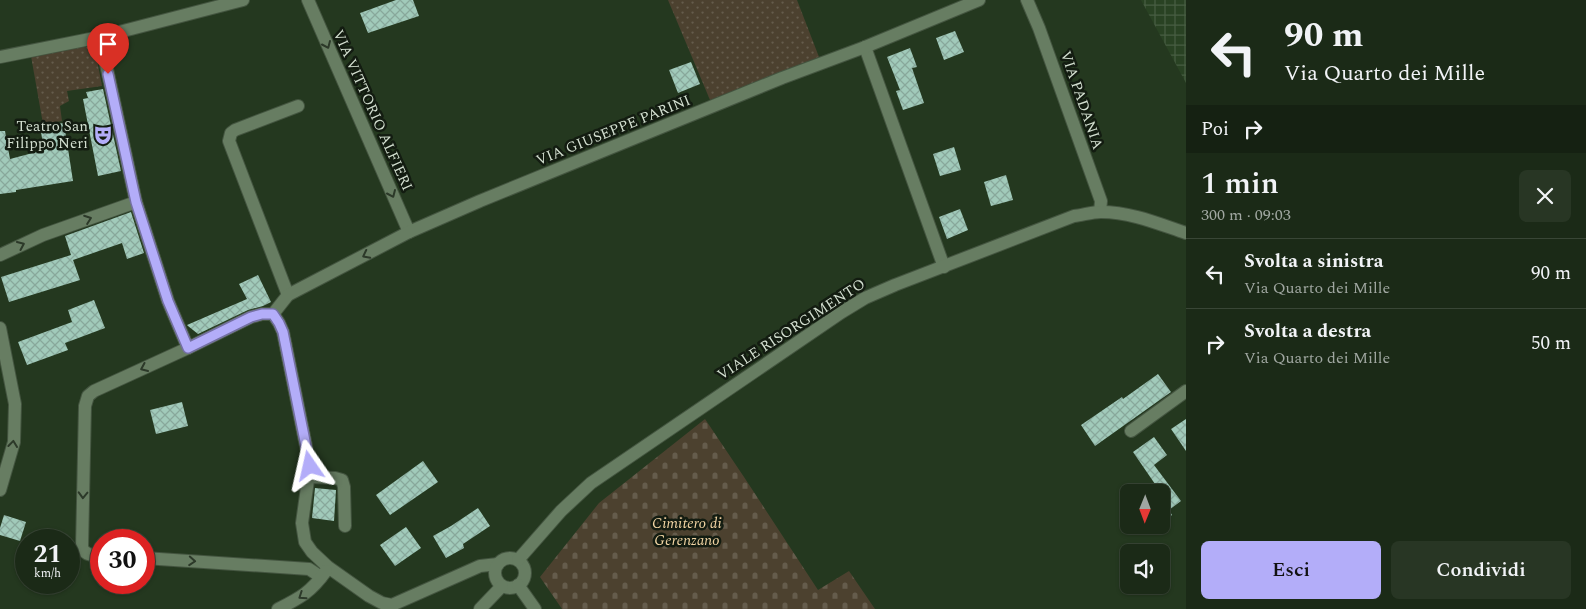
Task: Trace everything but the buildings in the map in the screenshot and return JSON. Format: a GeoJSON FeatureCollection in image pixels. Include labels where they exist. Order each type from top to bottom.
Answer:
{"type":"FeatureCollection","features":[{"type":"Feature","properties":{"kind":"street"},"geometry":{"type":"LineString","coordinates":[[0,56],[100,37],[243,0]]}},
{"type":"Feature","properties":{"kind":"street","name":"VIA VITTORIO ALFIERI"},"geometry":{"type":"LineString","coordinates":[[308,0],[409,232]]}},
{"type":"Feature","properties":{"kind":"street","name":"VIA GIUSEPPE PARINI"},"geometry":{"type":"LineString","coordinates":[[273,314],[288,295],[409,232],[480,201],[782,78],[865,47],[979,0]]}},
{"type":"Feature","properties":{"kind":"street","name":"VIA PADANIA"},"geometry":{"type":"LineString","coordinates":[[1027,0],[1039,28],[1101,201],[1100,212]]}},
{"type":"Feature","properties":{"kind":"street"},"geometry":{"type":"LineString","coordinates":[[100,37],[136,202],[168,301],[188,348]]}},
{"type":"Feature","properties":{"kind":"street"},"geometry":{"type":"LineString","coordinates":[[865,47],[944,267]]}},
{"type":"Feature","properties":{"kind":"street"},"geometry":{"type":"LineString","coordinates":[[288,295],[229,141],[231,133],[235,130],[298,106]]}},
{"type":"Feature","properties":{"kind":"street"},"geometry":{"type":"LineString","coordinates":[[0,254],[136,202]]}},
{"type":"Feature","properties":{"kind":"street","name":"VIALE RISORGIMENTO"},"geometry":{"type":"LineString","coordinates":[[518,560],[575,497],[608,470],[865,298],[894,285],[1074,216],[1100,212],[1137,216],[1186,233]]}},
{"type":"Feature","properties":{"kind":"street"},"geometry":{"type":"LineString","coordinates":[[90,554],[84,552],[82,548],[85,406],[88,396],[94,391],[251,317],[273,314],[283,332],[310,466],[310,477],[302,523],[303,534],[305,542],[325,572]]}},
{"type":"Feature","properties":{"kind":"street"},"geometry":{"type":"LineString","coordinates":[[0,328],[15,404],[14,442],[0,490]]}},
{"type":"Feature","properties":{"kind":"street"},"geometry":{"type":"LineString","coordinates":[[1130,432],[1186,391]]}},
{"type":"Feature","properties":{"kind":"street"},"geometry":{"type":"LineString","coordinates":[[310,477],[342,480],[344,487],[345,526]]}},
{"type":"Feature","properties":{"kind":"street"},"geometry":{"type":"LineString","coordinates":[[505,558],[518,560],[524,567],[525,575],[521,583],[510,588],[502,586],[495,573],[498,564],[505,558]]}},
{"type":"Feature","properties":{"kind":"street"},"geometry":{"type":"LineString","coordinates":[[155,559],[309,569],[325,572],[369,596],[381,606],[397,603],[480,566],[498,564]]}},
{"type":"Feature","properties":{"kind":"street"},"geometry":{"type":"LineString","coordinates":[[278,609],[311,590],[325,572]]}},
{"type":"Feature","properties":{"kind":"street"},"geometry":{"type":"LineString","coordinates":[[518,585],[535,609]]}},
{"type":"Feature","properties":{"kind":"street"},"geometry":{"type":"LineString","coordinates":[[480,609],[502,586]]}},
{"type":"Feature","properties":{"kind":"shaded area"},"geometry":{"type":"Polygon","coordinates":[[[1141,0],[1186,0],[1186,83],[1141,0]]]}},
{"type":"Feature","properties":{"kind":"green space"},"geometry":{"type":"Polygon","coordinates":[[[668,0],[797,0],[819,57],[710,100],[668,0]]]}},
{"type":"Feature","properties":{"kind":"green space"},"geometry":{"type":"Polygon","coordinates":[[[86,44],[95,49],[102,86],[67,91],[69,101],[60,106],[62,121],[43,124],[31,56],[86,44]]]}},
{"type":"Feature","properties":{"kind":"green space","name":"Cimitero di Gerenzano"},"geometry":{"type":"Polygon","coordinates":[[[705,419],[818,590],[849,571],[875,609],[562,609],[540,577],[599,503],[705,419]]]}},
{"type":"Feature","properties":{"kind":"place","name":"Teatro San Filippo Neri"},"geometry":{"type":"Point","coordinates":[103,135]}},
{"type":"Feature","properties":{"kind":"route"},"geometry":{"type":"LineString","coordinates":[[108,74],[136,202],[168,301],[188,348],[251,317],[273,314],[283,332],[310,466]]}}]}
